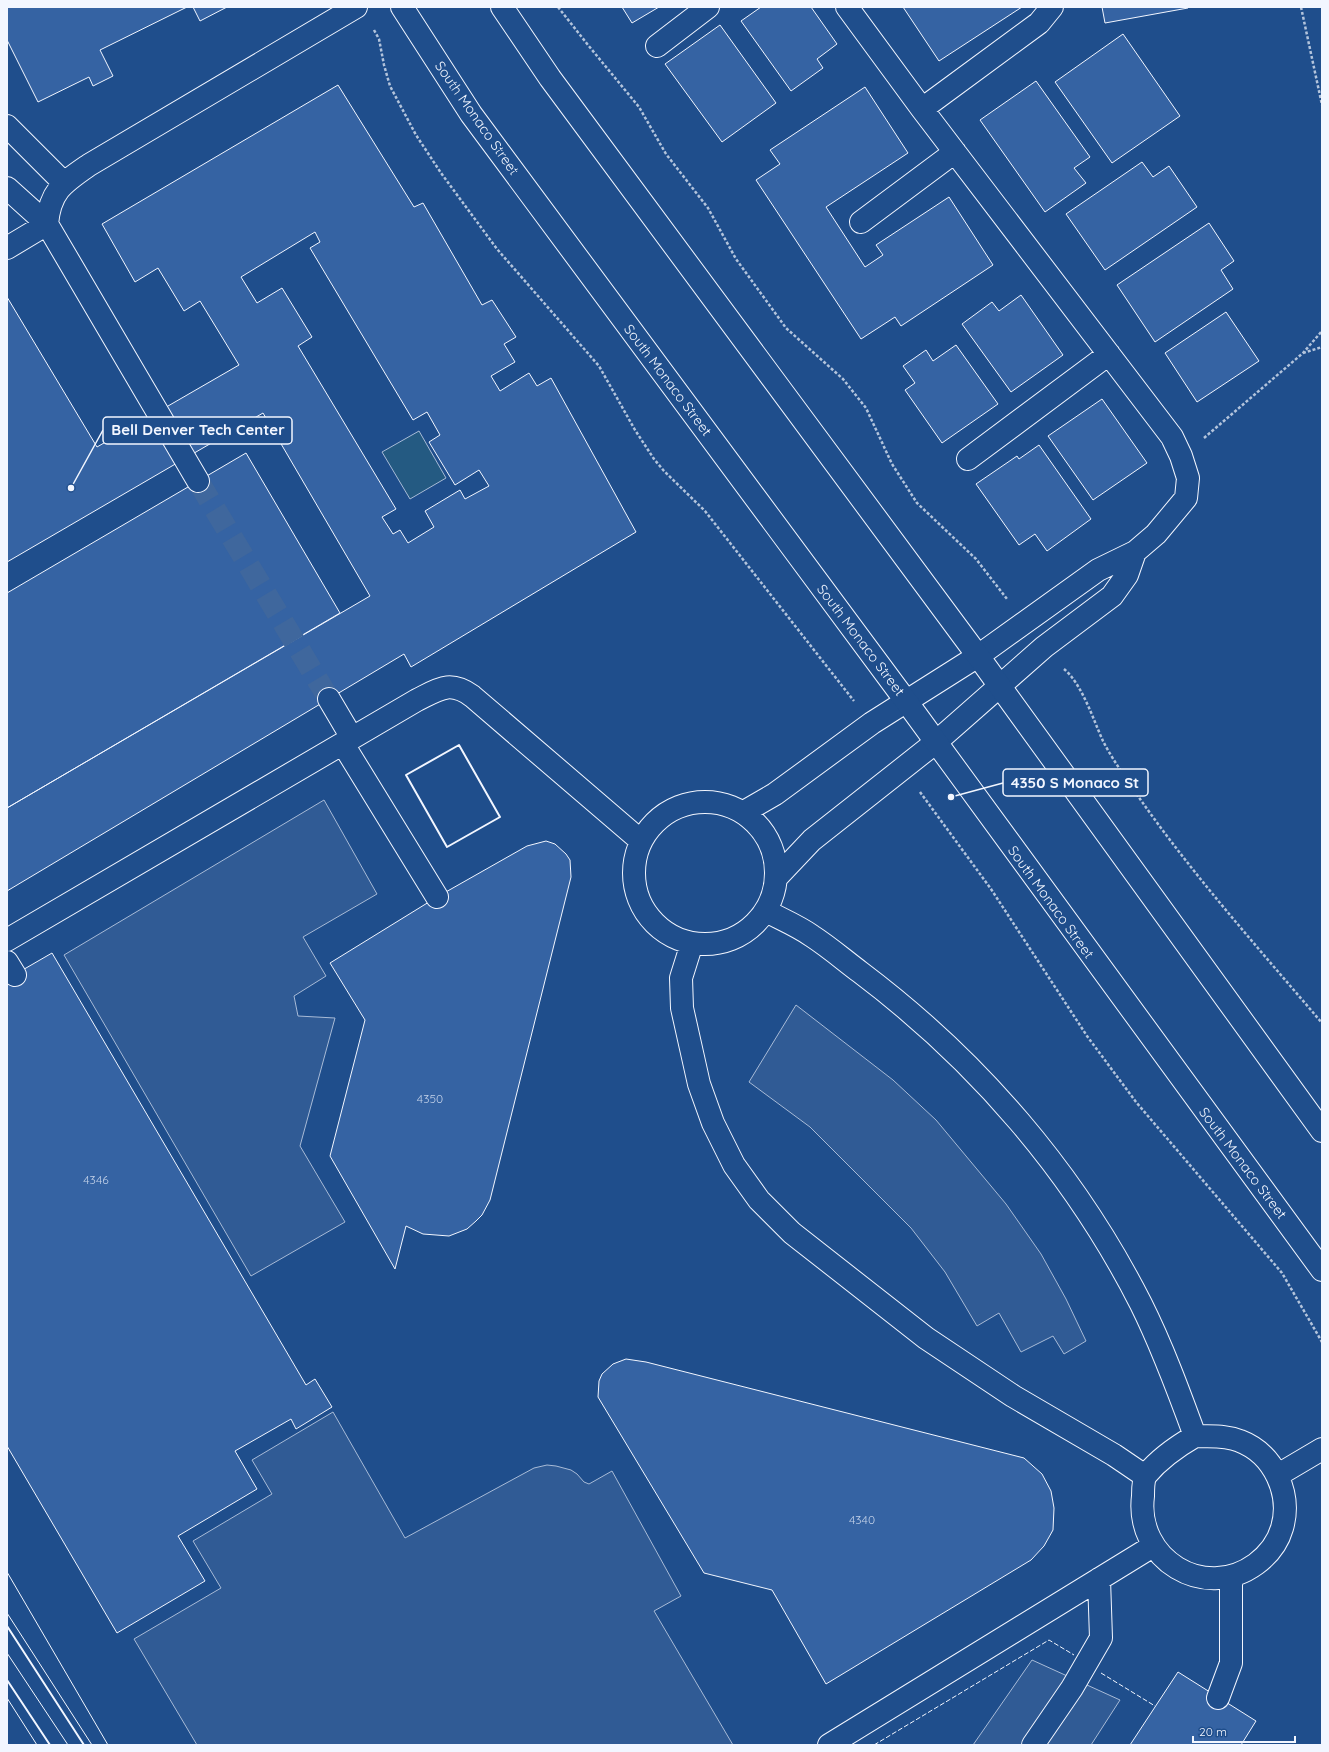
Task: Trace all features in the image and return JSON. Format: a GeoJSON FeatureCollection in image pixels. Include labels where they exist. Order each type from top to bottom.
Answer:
{"type":"FeatureCollection","features":[{"type":"Feature","properties":{"kind":"main road"},"geometry":{"type":"LineString","coordinates":[[47,224],[48,212],[52,202],[64,182],[89,165],[356,7]]}},
{"type":"Feature","properties":{"kind":"main road","name":"South Monaco Street"},"geometry":{"type":"LineString","coordinates":[[402,7],[471,114],[906,701],[1228,1144],[1322,1270]]}},
{"type":"Feature","properties":{"kind":"main road"},"geometry":{"type":"LineString","coordinates":[[502,7],[550,78],[624,180],[978,656],[1322,1131]]}},
{"type":"Feature","properties":{"kind":"main road"},"geometry":{"type":"LineString","coordinates":[[657,46],[708,7]]}},
{"type":"Feature","properties":{"kind":"main road"},"geometry":{"type":"LineString","coordinates":[[744,812],[775,794],[872,723],[978,656],[1098,570],[1135,552],[1156,534],[1186,498],[1188,478],[1181,456],[1172,437],[922,109],[847,7]]}},
{"type":"Feature","properties":{"kind":"main road"},"geometry":{"type":"LineString","coordinates":[[922,109],[1039,24],[1052,7]]}},
{"type":"Feature","properties":{"kind":"main road"},"geometry":{"type":"LineString","coordinates":[[7,126],[64,182]]}},
{"type":"Feature","properties":{"kind":"main road"},"geometry":{"type":"LineString","coordinates":[[861,222],[955,152]]}},
{"type":"Feature","properties":{"kind":"main road"},"geometry":{"type":"LineString","coordinates":[[7,188],[47,224],[198,481]]}},
{"type":"Feature","properties":{"kind":"main road"},"geometry":{"type":"LineString","coordinates":[[7,248],[47,224]]}},
{"type":"Feature","properties":{"kind":"main road"},"geometry":{"type":"LineString","coordinates":[[968,459],[1109,354]]}},
{"type":"Feature","properties":{"kind":"main road"},"geometry":{"type":"LineString","coordinates":[[777,877],[812,840],[936,743],[999,685],[1044,647],[1112,596],[1127,575],[1135,552]]}},
{"type":"Feature","properties":{"kind":"main road"},"geometry":{"type":"LineString","coordinates":[[7,940],[417,700],[441,689],[457,687],[478,701],[641,841]]}},
{"type":"Feature","properties":{"kind":"main road"},"geometry":{"type":"LineString","coordinates":[[329,699],[347,741],[437,897]]}},
{"type":"Feature","properties":{"kind":"main road"},"geometry":{"type":"LineString","coordinates":[[704,802],[725,805],[744,812],[766,835],[776,858],[777,877],[766,911],[747,932],[724,942],[692,943],[667,934],[652,922],[639,901],[634,870],[641,841],[647,832],[665,814],[680,807],[704,802]]}},
{"type":"Feature","properties":{"kind":"main road"},"geometry":{"type":"LineString","coordinates":[[766,911],[812,936],[879,986],[939,1036],[1003,1102],[1055,1165],[1103,1237],[1141,1304],[1169,1368],[1195,1436]]}},
{"type":"Feature","properties":{"kind":"main road"},"geometry":{"type":"LineString","coordinates":[[692,943],[681,978],[682,1008],[699,1084],[713,1123],[734,1165],[758,1200],[792,1233],[926,1338],[1012,1396],[1114,1455],[1145,1476]]}},
{"type":"Feature","properties":{"kind":"main road"},"geometry":{"type":"LineString","coordinates":[[1195,1436],[1217,1436],[1239,1440],[1252,1447],[1265,1458],[1278,1476],[1285,1501],[1285,1514],[1282,1529],[1277,1540],[1265,1557],[1246,1571],[1216,1579],[1200,1577],[1178,1569],[1167,1562],[1153,1546],[1147,1534],[1142,1516],[1145,1476],[1170,1450],[1195,1436]]}},
{"type":"Feature","properties":{"kind":"main road"},"geometry":{"type":"LineString","coordinates":[[1278,1476],[1322,1449]]}},
{"type":"Feature","properties":{"kind":"main road"},"geometry":{"type":"LineString","coordinates":[[829,1745],[1153,1546]]}},
{"type":"Feature","properties":{"kind":"main road"},"geometry":{"type":"LineString","coordinates":[[1218,1698],[1231,1663],[1231,1576]]}},
{"type":"Feature","properties":{"kind":"main road"},"geometry":{"type":"LineString","coordinates":[[1032,1745],[1072,1688],[1101,1638],[1099,1579]]}},
{"type":"Feature","properties":{"kind":"path"},"geometry":{"type":"LineString","coordinates":[[558,7],[588,46],[639,107],[666,154],[708,208],[736,260],[786,328],[843,380],[866,408],[892,464],[917,503],[976,560],[1025,622]]}},
{"type":"Feature","properties":{"kind":"path"},"geometry":{"type":"LineString","coordinates":[[1301,7],[1322,105]]}},
{"type":"Feature","properties":{"kind":"path"},"geometry":{"type":"LineString","coordinates":[[372,26],[379,39],[390,86],[416,135],[441,173],[497,249],[590,354],[610,383],[644,446],[654,459],[704,511],[872,723]]}},
{"type":"Feature","properties":{"kind":"path"},"geometry":{"type":"LineString","coordinates":[[1181,456],[1303,353],[1322,331]]}},
{"type":"Feature","properties":{"kind":"path"},"geometry":{"type":"LineString","coordinates":[[1303,353],[1322,347]]}},
{"type":"Feature","properties":{"kind":"path"},"geometry":{"type":"LineString","coordinates":[[1044,647],[1076,684],[1104,743],[1125,777],[1164,831],[1251,940],[1322,1023]]}},
{"type":"Feature","properties":{"kind":"path"},"geometry":{"type":"LineString","coordinates":[[903,769],[991,889],[1087,1036],[1136,1102],[1282,1273],[1322,1342]]}},
{"type":"Feature","properties":{"kind":"shaded area"},"geometry":{"type":"Polygon","coordinates":[[[419,431],[446,478],[410,499],[382,452],[419,431]]]}},
{"type":"Feature","properties":{"kind":"shaded area"},"geometry":{"type":"Polygon","coordinates":[[[324,800],[377,894],[303,937],[326,976],[294,996],[298,1016],[335,1018],[300,1146],[345,1222],[251,1276],[64,955],[324,800]]]}},
{"type":"Feature","properties":{"kind":"shaded area"},"geometry":{"type":"Polygon","coordinates":[[[796,1005],[893,1080],[936,1120],[1006,1204],[1041,1254],[1066,1299],[1086,1341],[1064,1354],[1053,1336],[1021,1352],[999,1313],[977,1326],[945,1272],[911,1228],[810,1127],[749,1082],[796,1005]]]}},
{"type":"Feature","properties":{"kind":"shaded area"},"geometry":{"type":"Polygon","coordinates":[[[333,1412],[405,1538],[534,1468],[547,1465],[571,1470],[584,1482],[589,1484],[612,1471],[681,1596],[654,1611],[733,1745],[197,1745],[134,1639],[221,1588],[193,1541],[272,1494],[252,1460],[333,1412]]]}},
{"type":"Feature","properties":{"kind":"shaded area"},"geometry":{"type":"Polygon","coordinates":[[[1032,1660],[1120,1700],[1091,1745],[973,1745],[1032,1660]]]}},
{"type":"Feature","properties":{"kind":"building"},"geometry":{"type":"Polygon","coordinates":[[[7,7],[187,7],[100,50],[113,76],[93,86],[89,77],[38,102],[7,40],[7,7]]]}},
{"type":"Feature","properties":{"kind":"building"},"geometry":{"type":"Polygon","coordinates":[[[193,7],[227,7],[200,21],[193,7]]]}},
{"type":"Feature","properties":{"kind":"building"},"geometry":{"type":"Polygon","coordinates":[[[622,7],[659,7],[632,23],[622,7]]]}},
{"type":"Feature","properties":{"kind":"building"},"geometry":{"type":"Polygon","coordinates":[[[761,7],[811,7],[837,44],[817,59],[823,68],[791,91],[741,21],[761,7]]]}},
{"type":"Feature","properties":{"kind":"building"},"geometry":{"type":"Polygon","coordinates":[[[903,7],[1022,7],[939,61],[903,7]]]}},
{"type":"Feature","properties":{"kind":"building"},"geometry":{"type":"Polygon","coordinates":[[[1102,7],[1188,7],[1188,8],[1105,23],[1102,7]]]}},
{"type":"Feature","properties":{"kind":"building"},"geometry":{"type":"Polygon","coordinates":[[[720,25],[776,103],[722,142],[665,64],[720,25]]]}},
{"type":"Feature","properties":{"kind":"building"},"geometry":{"type":"Polygon","coordinates":[[[1123,34],[1180,116],[1112,163],[1055,82],[1123,34]]]}},
{"type":"Feature","properties":{"kind":"building"},"geometry":{"type":"Polygon","coordinates":[[[1036,81],[1090,157],[1074,168],[1086,183],[1045,212],[980,120],[1036,81]]]}},
{"type":"Feature","properties":{"kind":"building"},"geometry":{"type":"Polygon","coordinates":[[[338,85],[414,207],[423,203],[482,305],[492,300],[516,337],[504,344],[515,362],[491,376],[500,391],[529,373],[537,386],[551,378],[636,532],[411,667],[404,654],[7,891],[7,808],[370,596],[263,413],[7,562],[7,297],[97,447],[239,365],[200,301],[184,311],[158,268],[135,282],[102,224],[338,85]],[[315,232],[241,277],[257,303],[282,288],[312,337],[298,346],[396,509],[382,517],[393,534],[400,530],[408,543],[434,527],[425,511],[460,490],[465,499],[489,486],[479,470],[455,485],[429,442],[440,435],[427,412],[413,420],[310,248],[320,242],[315,232]]]}},
{"type":"Feature","properties":{"kind":"building"},"geometry":{"type":"Polygon","coordinates":[[[865,87],[908,153],[826,207],[865,267],[883,255],[876,245],[949,197],[993,265],[901,326],[895,317],[861,339],[756,180],[780,164],[770,150],[865,87]]]}},
{"type":"Feature","properties":{"kind":"building"},"geometry":{"type":"Polygon","coordinates":[[[1142,162],[1153,177],[1169,166],[1197,207],[1105,270],[1066,214],[1142,162]]]}},
{"type":"Feature","properties":{"kind":"building"},"geometry":{"type":"Polygon","coordinates":[[[1209,223],[1234,261],[1221,270],[1233,289],[1155,342],[1117,285],[1209,223]]]}},
{"type":"Feature","properties":{"kind":"building"},"geometry":{"type":"Polygon","coordinates":[[[1021,295],[1063,355],[1011,392],[962,324],[992,302],[999,311],[1021,295]]]}},
{"type":"Feature","properties":{"kind":"building"},"geometry":{"type":"Polygon","coordinates":[[[1226,312],[1259,361],[1197,402],[1165,353],[1226,312]]]}},
{"type":"Feature","properties":{"kind":"building"},"geometry":{"type":"Polygon","coordinates":[[[956,345],[998,404],[942,443],[905,390],[915,383],[903,366],[926,350],[933,361],[956,345]]]}},
{"type":"Feature","properties":{"kind":"building"},"geometry":{"type":"Polygon","coordinates":[[[1102,399],[1147,463],[1093,500],[1048,436],[1102,399]]]}},
{"type":"Feature","properties":{"kind":"building"},"geometry":{"type":"Polygon","coordinates":[[[1039,445],[1091,519],[1047,551],[1035,534],[1019,545],[976,484],[1017,456],[1019,459],[1039,445]]]}},
{"type":"Feature","properties":{"kind":"building"},"geometry":{"type":"Polygon","coordinates":[[[246,453],[340,613],[7,808],[7,593],[246,453]]]}},
{"type":"Feature","properties":{"kind":"building"},"geometry":{"type":"Polygon","coordinates":[[[546,841],[555,844],[566,854],[570,860],[571,877],[490,1200],[482,1215],[467,1229],[449,1236],[423,1234],[406,1226],[395,1269],[330,1156],[365,1020],[330,963],[437,897],[527,846],[546,841]]]}},
{"type":"Feature","properties":{"kind":"building"},"geometry":{"type":"Polygon","coordinates":[[[52,953],[306,1385],[315,1379],[332,1407],[296,1429],[291,1419],[235,1451],[257,1489],[178,1536],[205,1581],[117,1633],[7,1446],[7,979],[52,953]]]}},
{"type":"Feature","properties":{"kind":"building"},"geometry":{"type":"Polygon","coordinates":[[[626,1359],[646,1362],[1024,1458],[1042,1474],[1051,1491],[1054,1508],[1053,1530],[1044,1546],[1031,1560],[826,1684],[772,1590],[704,1573],[598,1397],[599,1381],[602,1374],[613,1364],[626,1359]]]}},
{"type":"Feature","properties":{"kind":"building"},"geometry":{"type":"Polygon","coordinates":[[[1178,1672],[1256,1721],[1241,1745],[1130,1745],[1178,1672]]]}},
{"type":"Feature","properties":{"kind":"tunnel"},"geometry":{"type":"LineString","coordinates":[[198,481],[329,699]]}},
{"type":"Feature","properties":{"kind":"tram line"},"geometry":{"type":"LineString","coordinates":[[7,1572],[108,1745]]}},
{"type":"Feature","properties":{"kind":"tram line"},"geometry":{"type":"LineString","coordinates":[[7,1613],[92,1745]]}},
{"type":"Feature","properties":{"kind":"tram line"},"geometry":{"type":"LineString","coordinates":[[7,1653],[68,1745]]}},
{"type":"Feature","properties":{"kind":"tram line"},"geometry":{"type":"LineString","coordinates":[[7,1698],[37,1745]]}},
{"type":"Feature","properties":{"kind":"fence"},"geometry":{"type":"LineString","coordinates":[[874,1745],[1049,1640],[1074,1655]]}},
{"type":"Feature","properties":{"kind":"fence"},"geometry":{"type":"LineString","coordinates":[[1101,1673],[1155,1706]]}},
{"type":"Feature","properties":{"kind":"wall"},"geometry":{"type":"LineString","coordinates":[[459,745],[500,817],[447,847],[406,775],[459,745]]}},
{"type":"Feature","properties":{"kind":"wall"},"geometry":{"type":"LineString","coordinates":[[7,1626],[84,1745]]}},
{"type":"Feature","properties":{"kind":"wall"},"geometry":{"type":"LineString","coordinates":[[7,1680],[50,1745]]}},
{"type":"Feature","properties":{"kind":"place","name":"Bell Denver Tech Center"},"geometry":{"type":"Point","coordinates":[71,488]}},
{"type":"Feature","properties":{"kind":"place","name":"4350 S Monaco St"},"geometry":{"type":"Point","coordinates":[951,797]}}]}
